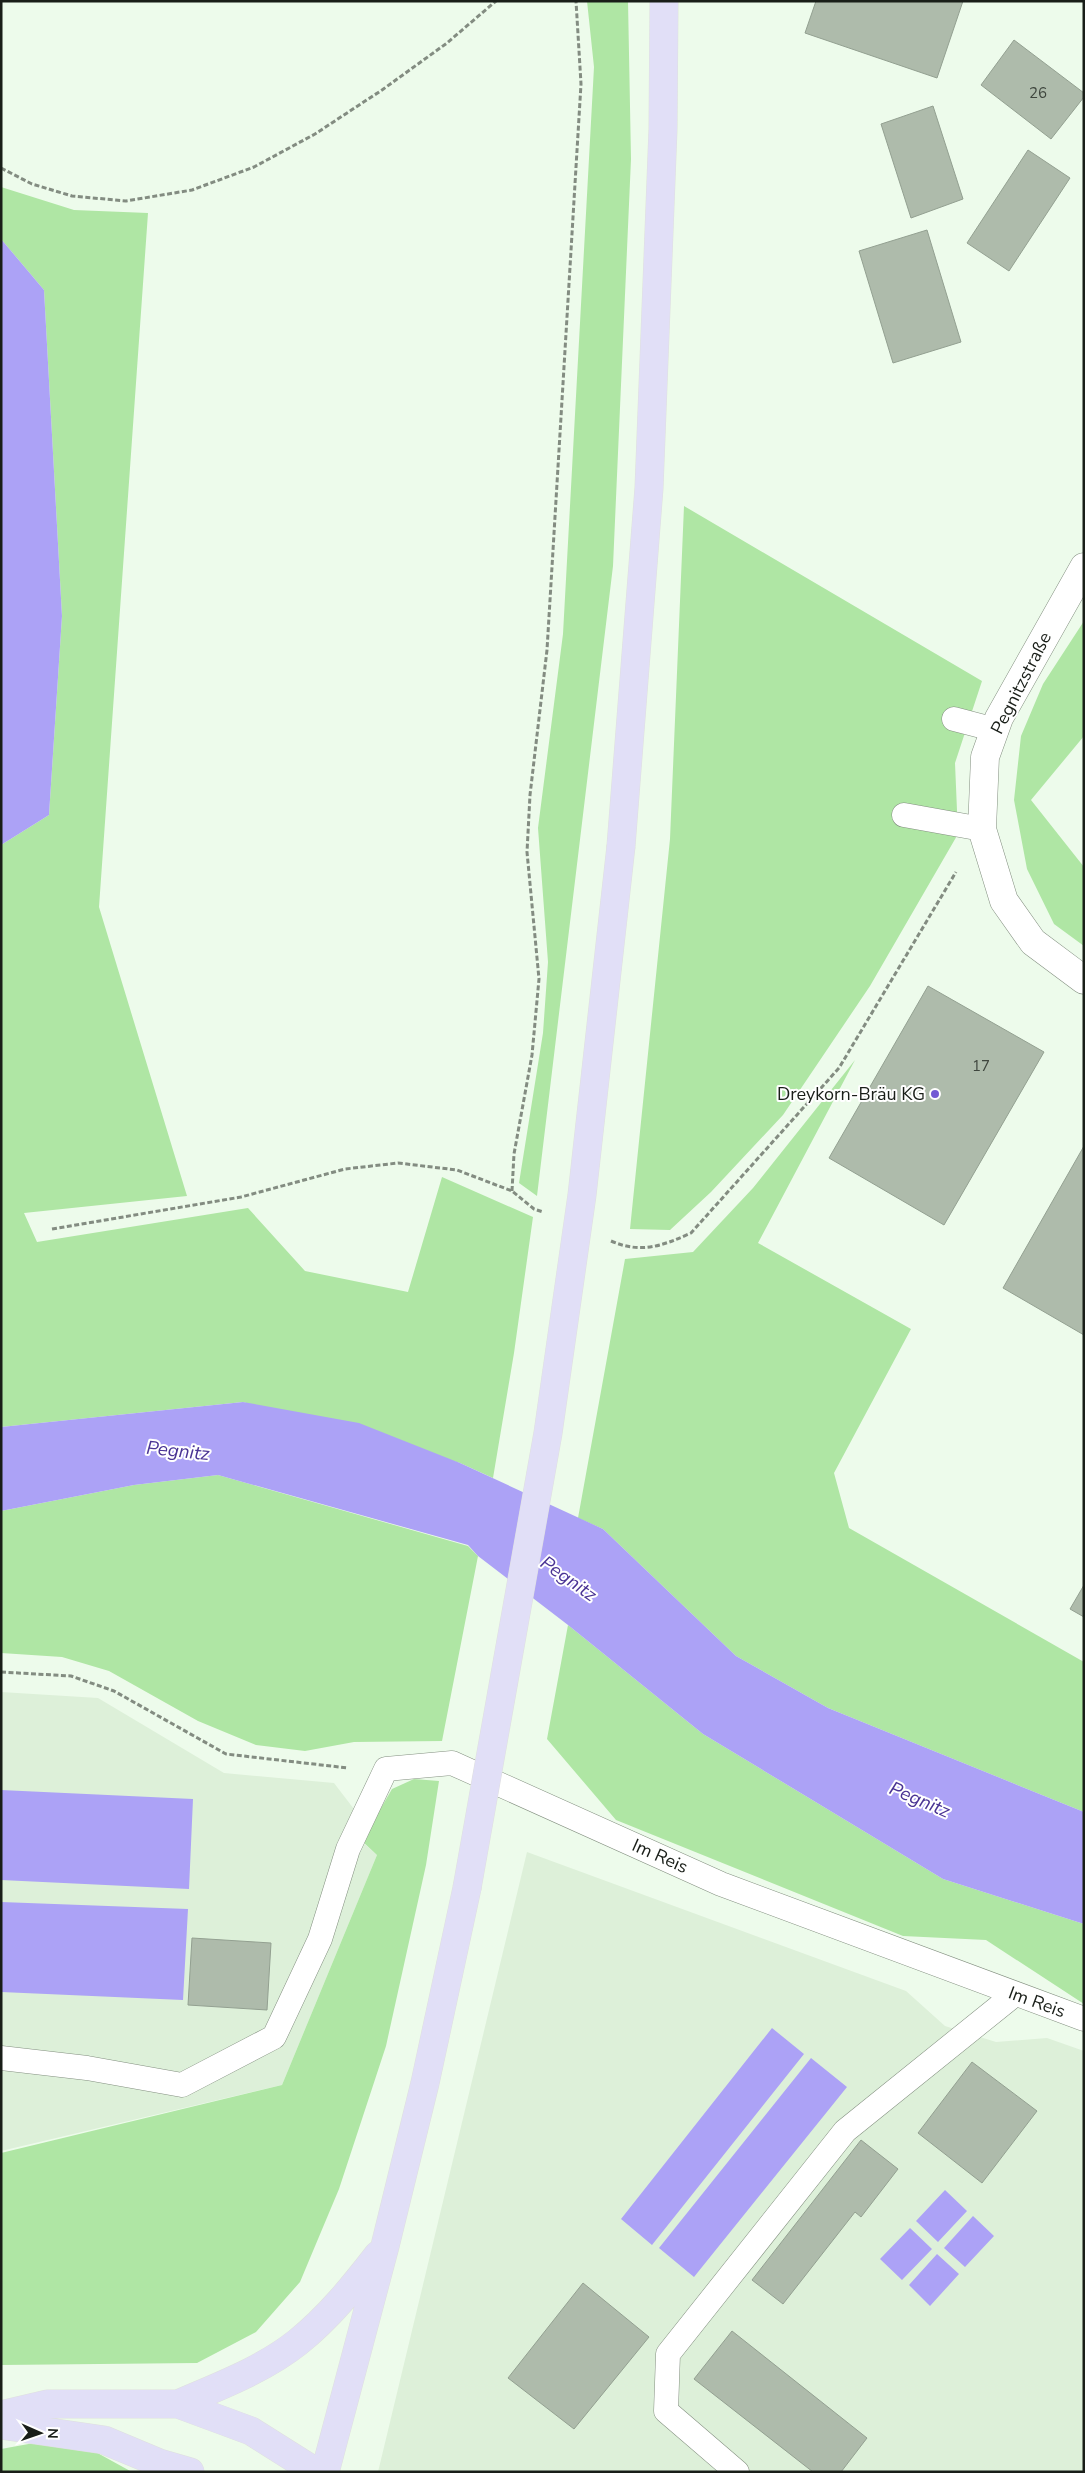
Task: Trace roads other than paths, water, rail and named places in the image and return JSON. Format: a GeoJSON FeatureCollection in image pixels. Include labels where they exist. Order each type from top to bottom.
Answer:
{"type":"FeatureCollection","features":[{"type":"Feature","properties":{"kind":"main road"},"geometry":{"type":"LineString","coordinates":[[325,2472],[385,2246],[425,2083],[467,1888],[548,1433],[582,1195],[621,846],[649,488],[663,130],[664,1]]}},
{"type":"Feature","properties":{"kind":"main road"},"geometry":{"type":"LineString","coordinates":[[178,2404],[240,2377],[297,2343],[344,2299],[385,2246]]}},
{"type":"Feature","properties":{"kind":"main road"},"geometry":{"type":"LineString","coordinates":[[1,2415],[46,2404],[178,2404],[251,2431],[316,2472]]}},
{"type":"Feature","properties":{"kind":"main road"},"geometry":{"type":"LineString","coordinates":[[1,2425],[104,2440],[162,2467],[190,2472]]}},
{"type":"Feature","properties":{"kind":"street","name":"Pegnitzstraße"},"geometry":{"type":"LineString","coordinates":[[1084,566],[1000,718],[986,757],[982,829],[1004,901],[1033,942],[1084,980]]}},
{"type":"Feature","properties":{"kind":"lane"},"geometry":{"type":"LineString","coordinates":[[954,719],[996,730]]}},
{"type":"Feature","properties":{"kind":"lane"},"geometry":{"type":"LineString","coordinates":[[904,815],[982,829]]}},
{"type":"Feature","properties":{"kind":"lane","name":"Im Reis"},"geometry":{"type":"LineString","coordinates":[[1,2058],[87,2068],[182,2085],[274,2038],[320,1939],[348,1849],[386,1769],[452,1763],[721,1884],[1084,2019]]}},
{"type":"Feature","properties":{"kind":"lane"},"geometry":{"type":"LineString","coordinates":[[737,2472],[666,2411],[668,2354],[845,2131],[1015,1994]]}},
{"type":"Feature","properties":{"kind":"water"},"geometry":{"type":"Polygon","coordinates":[[[1,239],[44,290],[62,616],[49,815],[1,845],[1,239]]]}},
{"type":"Feature","properties":{"kind":"water","name":"Pegnitz"},"geometry":{"type":"Polygon","coordinates":[[[243,1402],[359,1423],[460,1463],[603,1529],[736,1656],[828,1708],[1084,1812],[1084,1924],[943,1879],[703,1734],[568,1625],[478,1556],[468,1545],[218,1475],[134,1485],[1,1511],[1,1427],[243,1402]]]}},
{"type":"Feature","properties":{"kind":"water"},"geometry":{"type":"Polygon","coordinates":[[[1,1790],[193,1799],[189,1889],[1,1880],[1,1790]]]}},
{"type":"Feature","properties":{"kind":"water"},"geometry":{"type":"Polygon","coordinates":[[[1,1902],[188,1909],[183,2000],[1,1992],[1,1902]]]}},
{"type":"Feature","properties":{"kind":"water"},"geometry":{"type":"Polygon","coordinates":[[[772,2028],[804,2054],[652,2245],[621,2219],[772,2028]]]}},
{"type":"Feature","properties":{"kind":"water"},"geometry":{"type":"Polygon","coordinates":[[[811,2058],[847,2087],[694,2277],[659,2248],[811,2058]]]}},
{"type":"Feature","properties":{"kind":"water"},"geometry":{"type":"Polygon","coordinates":[[[945,2190],[967,2211],[938,2242],[916,2221],[945,2190]]]}},
{"type":"Feature","properties":{"kind":"water"},"geometry":{"type":"Polygon","coordinates":[[[973,2216],[994,2236],[965,2267],[944,2248],[973,2216]]]}},
{"type":"Feature","properties":{"kind":"water"},"geometry":{"type":"Polygon","coordinates":[[[910,2228],[932,2249],[902,2280],[880,2259],[910,2228]]]}},
{"type":"Feature","properties":{"kind":"water"},"geometry":{"type":"Polygon","coordinates":[[[937,2254],[959,2274],[930,2306],[909,2285],[937,2254]]]}},
{"type":"Feature","properties":{"kind":"place","name":"Dreykorn-Bräu KG"},"geometry":{"type":"Point","coordinates":[935,1094]}}]}
